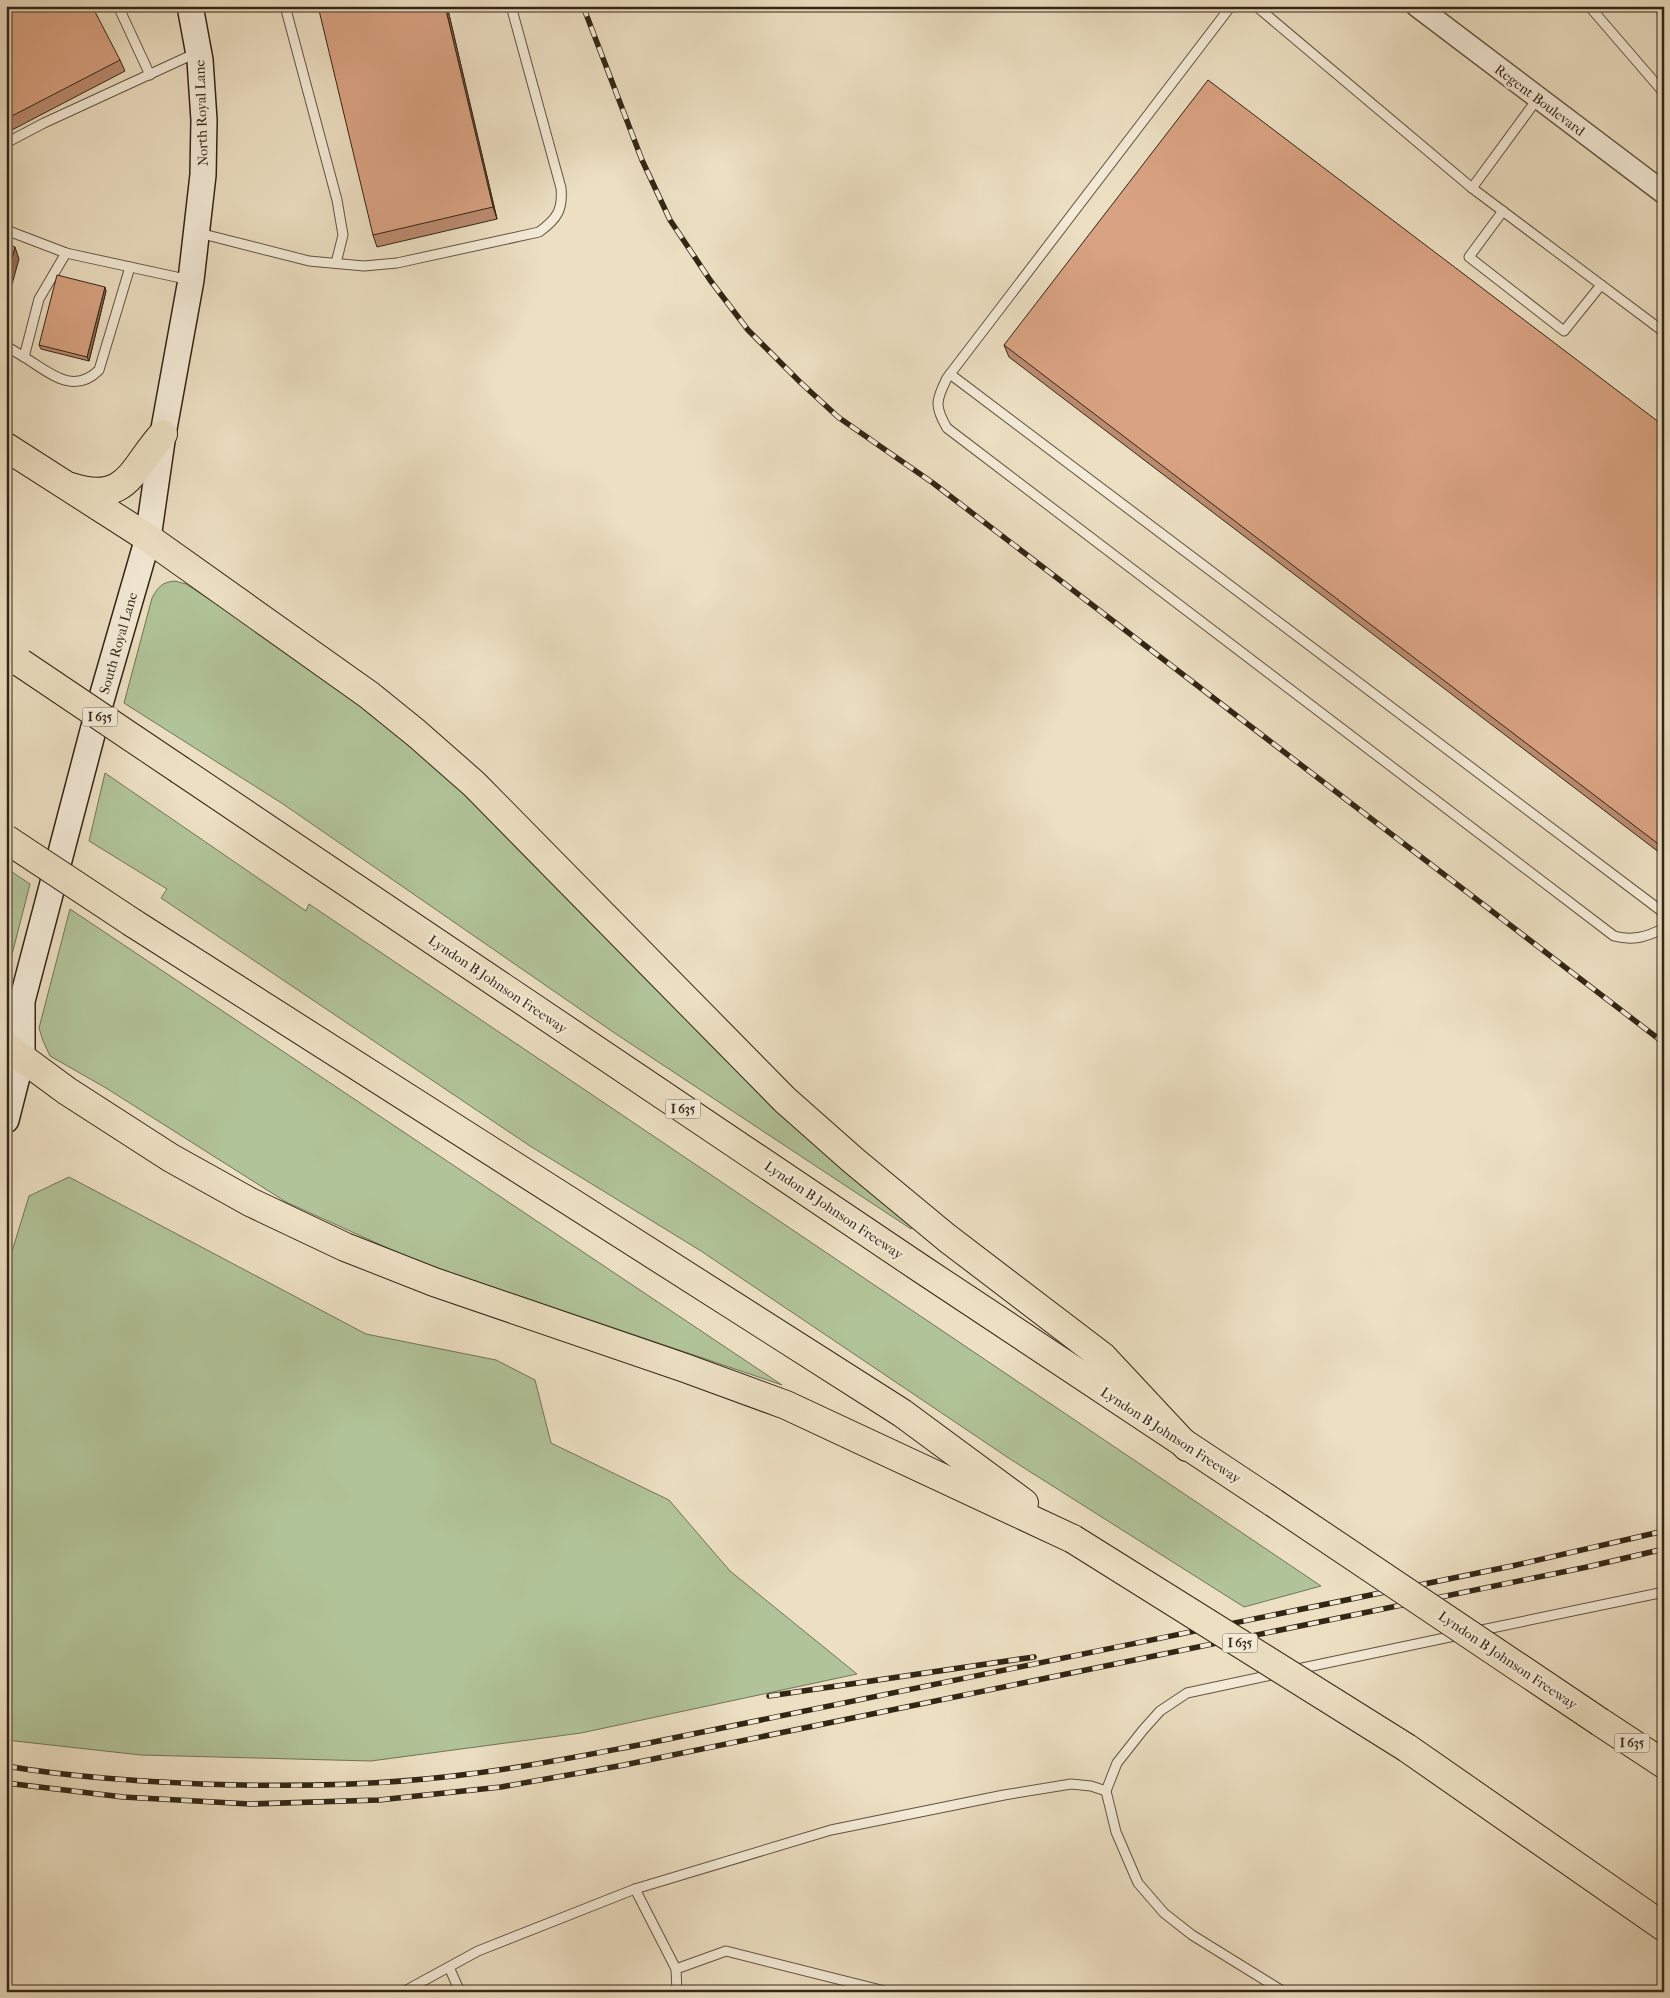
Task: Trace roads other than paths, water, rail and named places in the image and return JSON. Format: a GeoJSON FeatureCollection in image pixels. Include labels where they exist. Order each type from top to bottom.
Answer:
{"type":"FeatureCollection","features":[{"type":"Feature","properties":{"kind":"highway"},"geometry":{"type":"LineString","coordinates":[[61,483],[94,492],[110,490],[130,479],[151,447],[163,434]]}},
{"type":"Feature","properties":{"kind":"highway"},"geometry":{"type":"LineString","coordinates":[[6,447],[148,538],[369,695],[416,733],[481,791],[785,1100],[854,1161],[947,1238],[1104,1357],[1187,1447]]}},
{"type":"Feature","properties":{"kind":"highway","name":"Lyndon B Johnson Freeway"},"geometry":{"type":"LineString","coordinates":[[13,658],[1187,1447],[1274,1503],[1664,1764]]}},
{"type":"Feature","properties":{"kind":"highway","name":"I 635"},"geometry":{"type":"LineString","coordinates":[[6,839],[133,923],[902,1413],[1073,1539],[1407,1748],[1664,1927]]}},
{"type":"Feature","properties":{"kind":"highway"},"geometry":{"type":"LineString","coordinates":[[14,1052],[67,1091],[171,1158],[250,1202],[345,1247],[434,1282],[685,1368],[786,1405],[1073,1539]]}},
{"type":"Feature","properties":{"kind":"main road","name":"North Royal Lane"},"geometry":{"type":"LineString","coordinates":[[190,6],[198,52],[204,120],[203,175],[190,280]]}},
{"type":"Feature","properties":{"kind":"main road","name":"South Royal Lane"},"geometry":{"type":"LineString","coordinates":[[6,1120],[22,1001],[100,704],[148,538],[163,434],[190,280]]}},
{"type":"Feature","properties":{"kind":"main road","name":"South Royal Lane"},"geometry":{"type":"LineString","coordinates":[[6,1024],[22,1001]]}},
{"type":"Feature","properties":{"kind":"street","name":"Regent Boulevard"},"geometry":{"type":"LineString","coordinates":[[1417,6],[1664,193]]}},
{"type":"Feature","properties":{"kind":"lane"},"geometry":{"type":"LineString","coordinates":[[118,6],[150,75]]}},
{"type":"Feature","properties":{"kind":"lane"},"geometry":{"type":"LineString","coordinates":[[285,6],[337,200],[343,235],[336,263]]}},
{"type":"Feature","properties":{"kind":"lane"},"geometry":{"type":"LineString","coordinates":[[196,233],[309,261],[364,266],[397,263],[540,232],[554,221],[562,202],[562,188],[511,6]]}},
{"type":"Feature","properties":{"kind":"lane"},"geometry":{"type":"LineString","coordinates":[[1231,6],[950,374],[939,394],[938,412],[947,428],[1614,936],[1627,940],[1634,939],[1649,936],[1664,928]]}},
{"type":"Feature","properties":{"kind":"lane"},"geometry":{"type":"LineString","coordinates":[[1256,6],[1472,188],[1664,332]]}},
{"type":"Feature","properties":{"kind":"lane"},"geometry":{"type":"LineString","coordinates":[[1589,6],[1664,93]]}},
{"type":"Feature","properties":{"kind":"lane"},"geometry":{"type":"LineString","coordinates":[[1658,6],[1664,13]]}},
{"type":"Feature","properties":{"kind":"lane"},"geometry":{"type":"LineString","coordinates":[[6,143],[44,123],[198,52]]}},
{"type":"Feature","properties":{"kind":"lane"},"geometry":{"type":"LineString","coordinates":[[1472,188],[1538,98]]}},
{"type":"Feature","properties":{"kind":"lane"},"geometry":{"type":"LineString","coordinates":[[1503,212],[1469,257],[1564,331],[1601,285]]}},
{"type":"Feature","properties":{"kind":"lane"},"geometry":{"type":"LineString","coordinates":[[6,230],[66,253],[190,280]]}},
{"type":"Feature","properties":{"kind":"lane"},"geometry":{"type":"LineString","coordinates":[[24,357],[39,299],[66,253]]}},
{"type":"Feature","properties":{"kind":"lane"},"geometry":{"type":"LineString","coordinates":[[6,346],[60,379],[76,383],[90,380],[99,370],[130,267]]}},
{"type":"Feature","properties":{"kind":"lane"},"geometry":{"type":"LineString","coordinates":[[950,374],[1664,913]]}},
{"type":"Feature","properties":{"kind":"lane"},"geometry":{"type":"LineString","coordinates":[[1284,1992],[1192,1935],[1164,1913],[1138,1883],[1116,1832],[1106,1791],[1117,1763],[1160,1711],[1187,1693],[1664,1592]]}},
{"type":"Feature","properties":{"kind":"lane"},"geometry":{"type":"LineString","coordinates":[[404,1992],[478,1951],[635,1890],[831,1830],[1004,1795],[1072,1784],[1091,1786],[1106,1791]]}},
{"type":"Feature","properties":{"kind":"lane"},"geometry":{"type":"LineString","coordinates":[[635,1890],[676,1969],[677,1992]]}},
{"type":"Feature","properties":{"kind":"lane"},"geometry":{"type":"LineString","coordinates":[[676,1969],[726,1951],[889,1992]]}},
{"type":"Feature","properties":{"kind":"lane"},"geometry":{"type":"LineString","coordinates":[[449,1966],[460,1992]]}},
{"type":"Feature","properties":{"kind":"railway"},"geometry":{"type":"LineString","coordinates":[[583,6],[642,160],[670,220],[710,280],[748,330],[800,382],[838,417],[933,483],[1664,1043]]}},
{"type":"Feature","properties":{"kind":"railway"},"geometry":{"type":"LineString","coordinates":[[6,1766],[79,1776],[128,1780],[269,1785],[336,1785],[403,1781],[491,1771],[644,1744],[1512,1566],[1664,1531]]}},
{"type":"Feature","properties":{"kind":"railway"},"geometry":{"type":"LineString","coordinates":[[6,1783],[123,1797],[250,1804],[379,1800],[501,1787],[624,1765],[1587,1567],[1664,1549]]}},
{"type":"Feature","properties":{"kind":"railway"},"geometry":{"type":"LineString","coordinates":[[769,1696],[1034,1657]]}}]}
